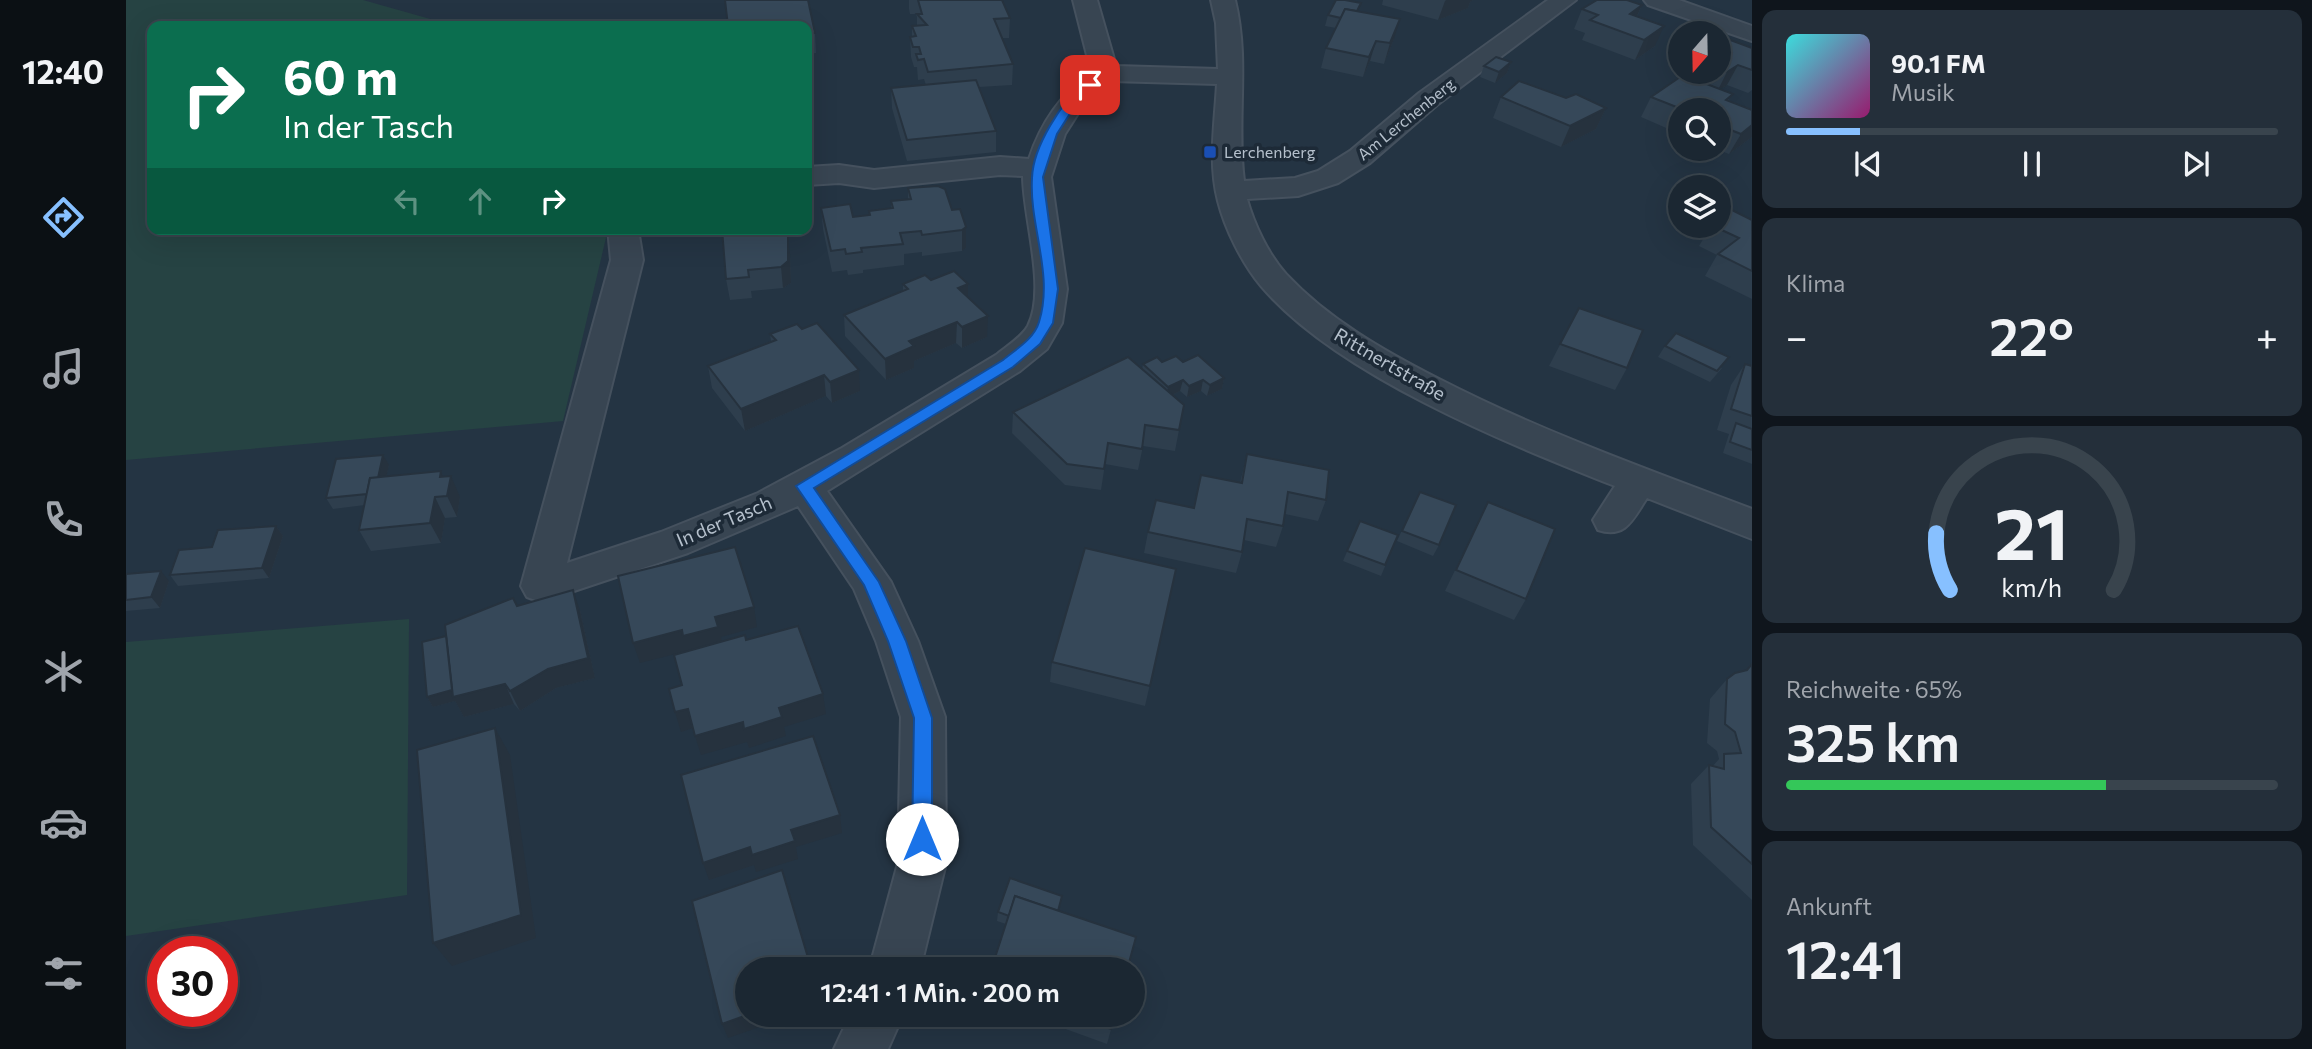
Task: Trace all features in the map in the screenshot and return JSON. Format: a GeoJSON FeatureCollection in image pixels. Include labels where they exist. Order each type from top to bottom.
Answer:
{"type":"FeatureCollection","features":[{"type":"Feature","properties":{"kind":"street"},"geometry":{"type":"LineString","coordinates":[[1085,0],[1105,73],[1231,77]]}},
{"type":"Feature","properties":{"kind":"street","name":"Rittnertstraße"},"geometry":{"type":"LineString","coordinates":[[1223,0],[1230,22],[1230,191],[1244,234],[1257,260],[1285,294],[1335,334],[1380,363],[1450,399],[1526,434],[1752,524]]}},
{"type":"Feature","properties":{"kind":"street","name":"Am Lerchenberg"},"geometry":{"type":"LineString","coordinates":[[1230,191],[1298,187],[1328,177],[1360,157],[1428,99],[1564,0]]}},
{"type":"Feature","properties":{"kind":"street"},"geometry":{"type":"LineString","coordinates":[[1656,0],[1752,34]]}},
{"type":"Feature","properties":{"kind":"street","name":"In der Tasch"},"geometry":{"type":"LineString","coordinates":[[624,235],[627,260],[541,586],[608,567],[717,527],[804,486],[1008,363],[1035,341],[1046,323],[1051,289],[1037,177],[1051,134],[1076,96],[1105,73]]}},
{"type":"Feature","properties":{"kind":"street"},"geometry":{"type":"LineString","coordinates":[[812,176],[839,174],[874,179],[1000,166],[1040,168]]}},
{"type":"Feature","properties":{"kind":"street"},"geometry":{"type":"LineString","coordinates":[[1612,520],[1640,479]]}},
{"type":"Feature","properties":{"kind":"street"},"geometry":{"type":"LineString","coordinates":[[804,486],[871,582],[897,641],[923,718],[922,863],[897,957]]}},
{"type":"Feature","properties":{"kind":"street"},"geometry":{"type":"LineString","coordinates":[[861,1049],[871,1027]]}},
{"type":"Feature","properties":{"kind":"green space"},"geometry":{"type":"Polygon","coordinates":[[[126,0],[363,0],[437,21],[147,21],[147,235],[607,235],[563,421],[126,460],[126,0]]]}},
{"type":"Feature","properties":{"kind":"green space"},"geometry":{"type":"Polygon","coordinates":[[[409,619],[407,895],[126,936],[126,642],[409,619]]]}},
{"type":"Feature","properties":{"kind":"building"},"geometry":{"type":"Polygon","coordinates":[[[725,0],[808,0],[815,33],[812,33],[812,21],[727,21],[725,0]]]}},
{"type":"Feature","properties":{"kind":"building"},"geometry":{"type":"Polygon","coordinates":[[[918,0],[1002,0],[1010,18],[994,19],[1013,64],[928,72],[924,59],[918,60],[916,54],[921,54],[919,47],[913,47],[910,37],[916,36],[912,26],[927,25],[917,14],[922,14],[918,0]]]}},
{"type":"Feature","properties":{"kind":"building"},"geometry":{"type":"Polygon","coordinates":[[[1336,0],[1361,3],[1357,11],[1345,9],[1341,18],[1328,15],[1336,0]]]}},
{"type":"Feature","properties":{"kind":"building"},"geometry":{"type":"Polygon","coordinates":[[[1597,0],[1627,0],[1642,5],[1630,14],[1664,26],[1644,40],[1590,20],[1598,15],[1582,9],[1597,0]]]}},
{"type":"Feature","properties":{"kind":"building"},"geometry":{"type":"Polygon","coordinates":[[[1345,9],[1400,19],[1390,43],[1376,41],[1369,57],[1326,48],[1345,9]]]}},
{"type":"Feature","properties":{"kind":"building"},"geometry":{"type":"Polygon","coordinates":[[[1731,40],[1752,48],[1752,70],[1738,65],[1731,69],[1731,40]]]}},
{"type":"Feature","properties":{"kind":"building"},"geometry":{"type":"Polygon","coordinates":[[[1496,57],[1511,62],[1499,72],[1484,66],[1496,57]]]}},
{"type":"Feature","properties":{"kind":"building"},"geometry":{"type":"Polygon","coordinates":[[[976,80],[996,131],[907,140],[891,88],[976,80]]]}},
{"type":"Feature","properties":{"kind":"building"},"geometry":{"type":"Polygon","coordinates":[[[1519,81],[1566,98],[1576,94],[1606,108],[1570,126],[1501,97],[1519,81]]]}},
{"type":"Feature","properties":{"kind":"building"},"geometry":{"type":"Polygon","coordinates":[[[1670,84],[1707,84],[1733,94],[1728,98],[1668,98],[1668,104],[1651,97],[1670,84]]]}},
{"type":"Feature","properties":{"kind":"building"},"geometry":{"type":"Polygon","coordinates":[[[1731,102],[1752,110],[1752,125],[1741,134],[1731,130],[1731,102]]]}},
{"type":"Feature","properties":{"kind":"building"},"geometry":{"type":"Polygon","coordinates":[[[938,186],[945,189],[952,210],[960,209],[966,227],[962,230],[922,235],[921,231],[900,233],[903,244],[861,248],[862,252],[846,254],[845,249],[831,251],[821,208],[850,204],[853,217],[870,215],[869,211],[893,208],[891,201],[911,199],[908,188],[938,186]]]}},
{"type":"Feature","properties":{"kind":"building"},"geometry":{"type":"Polygon","coordinates":[[[1731,211],[1752,220],[1752,271],[1718,254],[1739,238],[1731,234],[1731,211]]]}},
{"type":"Feature","properties":{"kind":"building"},"geometry":{"type":"Polygon","coordinates":[[[722,235],[788,235],[788,261],[781,267],[748,270],[749,277],[726,279],[722,235]]]}},
{"type":"Feature","properties":{"kind":"building"},"geometry":{"type":"Polygon","coordinates":[[[954,271],[968,284],[958,288],[988,316],[962,327],[957,322],[909,341],[914,346],[885,359],[844,315],[908,289],[903,284],[925,275],[931,280],[954,271]]]}},
{"type":"Feature","properties":{"kind":"building"},"geometry":{"type":"Polygon","coordinates":[[[1579,308],[1643,330],[1627,368],[1560,344],[1579,308]]]}},
{"type":"Feature","properties":{"kind":"building"},"geometry":{"type":"Polygon","coordinates":[[[817,323],[859,370],[830,382],[824,375],[741,409],[708,366],[776,340],[770,334],[797,324],[802,329],[817,323]]]}},
{"type":"Feature","properties":{"kind":"building"},"geometry":{"type":"Polygon","coordinates":[[[1676,333],[1729,357],[1717,371],[1665,346],[1676,333]]]}},
{"type":"Feature","properties":{"kind":"building"},"geometry":{"type":"Polygon","coordinates":[[[1198,355],[1224,378],[1210,385],[1203,380],[1189,386],[1183,380],[1168,387],[1143,364],[1157,357],[1162,362],[1176,356],[1183,362],[1198,355]]]}},
{"type":"Feature","properties":{"kind":"building"},"geometry":{"type":"Polygon","coordinates":[[[1128,357],[1184,405],[1179,430],[1145,425],[1142,449],[1108,443],[1104,469],[1067,464],[1013,412],[1128,357]]]}},
{"type":"Feature","properties":{"kind":"building"},"geometry":{"type":"Polygon","coordinates":[[[1745,364],[1752,366],[1752,416],[1731,409],[1745,364]]]}},
{"type":"Feature","properties":{"kind":"building"},"geometry":{"type":"Polygon","coordinates":[[[1736,423],[1752,429],[1752,450],[1730,442],[1736,423]]]}},
{"type":"Feature","properties":{"kind":"building"},"geometry":{"type":"Polygon","coordinates":[[[1247,454],[1329,470],[1326,500],[1288,492],[1283,526],[1247,519],[1242,552],[1148,532],[1156,500],[1194,508],[1201,475],[1242,483],[1247,454]]]}},
{"type":"Feature","properties":{"kind":"building"},"geometry":{"type":"Polygon","coordinates":[[[383,455],[378,478],[370,478],[367,494],[326,498],[336,459],[383,455]]]}},
{"type":"Feature","properties":{"kind":"building"},"geometry":{"type":"Polygon","coordinates":[[[441,471],[440,477],[451,476],[447,496],[435,497],[430,523],[359,530],[370,478],[441,471]]]}},
{"type":"Feature","properties":{"kind":"building"},"geometry":{"type":"Polygon","coordinates":[[[1420,492],[1456,505],[1439,545],[1402,531],[1420,492]]]}},
{"type":"Feature","properties":{"kind":"building"},"geometry":{"type":"Polygon","coordinates":[[[1488,502],[1555,529],[1526,599],[1456,570],[1488,502]]]}},
{"type":"Feature","properties":{"kind":"building"},"geometry":{"type":"Polygon","coordinates":[[[1360,521],[1398,535],[1385,565],[1347,551],[1360,521]]]}},
{"type":"Feature","properties":{"kind":"building"},"geometry":{"type":"Polygon","coordinates":[[[276,526],[262,568],[170,575],[179,550],[212,547],[218,530],[276,526]]]}},
{"type":"Feature","properties":{"kind":"building"},"geometry":{"type":"Polygon","coordinates":[[[735,547],[754,607],[715,617],[718,627],[683,636],[682,630],[633,643],[618,576],[735,547]]]}},
{"type":"Feature","properties":{"kind":"building"},"geometry":{"type":"Polygon","coordinates":[[[1085,548],[1176,569],[1150,686],[1052,662],[1085,548]]]}},
{"type":"Feature","properties":{"kind":"building"},"geometry":{"type":"Polygon","coordinates":[[[161,571],[151,597],[126,600],[126,574],[161,571]]]}},
{"type":"Feature","properties":{"kind":"building"},"geometry":{"type":"Polygon","coordinates":[[[573,590],[588,658],[548,669],[510,691],[505,684],[453,697],[445,625],[513,598],[517,606],[573,590]]]}},
{"type":"Feature","properties":{"kind":"building"},"geometry":{"type":"Polygon","coordinates":[[[798,626],[823,694],[779,708],[782,717],[744,729],[743,722],[695,736],[688,709],[675,712],[669,689],[682,685],[674,655],[745,635],[746,640],[798,626]]]}},
{"type":"Feature","properties":{"kind":"building"},"geometry":{"type":"Polygon","coordinates":[[[446,636],[452,690],[427,697],[422,642],[446,636]]]}},
{"type":"Feature","properties":{"kind":"building"},"geometry":{"type":"Polygon","coordinates":[[[1752,664],[1752,864],[1711,827],[1709,765],[1724,769],[1724,754],[1741,753],[1735,732],[1725,724],[1727,679],[1735,673],[1747,670],[1752,664]]]}},
{"type":"Feature","properties":{"kind":"building"},"geometry":{"type":"Polygon","coordinates":[[[495,728],[521,915],[433,943],[417,750],[495,728]]]}},
{"type":"Feature","properties":{"kind":"building"},"geometry":{"type":"Polygon","coordinates":[[[813,736],[840,815],[791,830],[795,841],[752,855],[750,847],[703,863],[681,775],[813,736]]]}},
{"type":"Feature","properties":{"kind":"building"},"geometry":{"type":"Polygon","coordinates":[[[782,870],[808,957],[735,957],[735,1019],[722,1024],[692,901],[782,870]]]}},
{"type":"Feature","properties":{"kind":"building"},"geometry":{"type":"Polygon","coordinates":[[[1010,878],[1062,896],[1058,911],[1015,896],[1009,916],[998,912],[1010,878]]]}},
{"type":"Feature","properties":{"kind":"building"},"geometry":{"type":"Polygon","coordinates":[[[1015,896],[1136,937],[1131,957],[995,957],[1015,896]]]}},
{"type":"Feature","properties":{"kind":"place","name":"Lerchenberg"},"geometry":{"type":"Point","coordinates":[1210,152]}},
{"type":"Feature","properties":{"kind":"route"},"geometry":{"type":"LineString","coordinates":[[922,839],[923,718],[897,641],[871,582],[804,486],[1008,363],[1035,341],[1046,323],[1051,289],[1037,177],[1051,134],[1076,96],[1090,85]]}}]}
